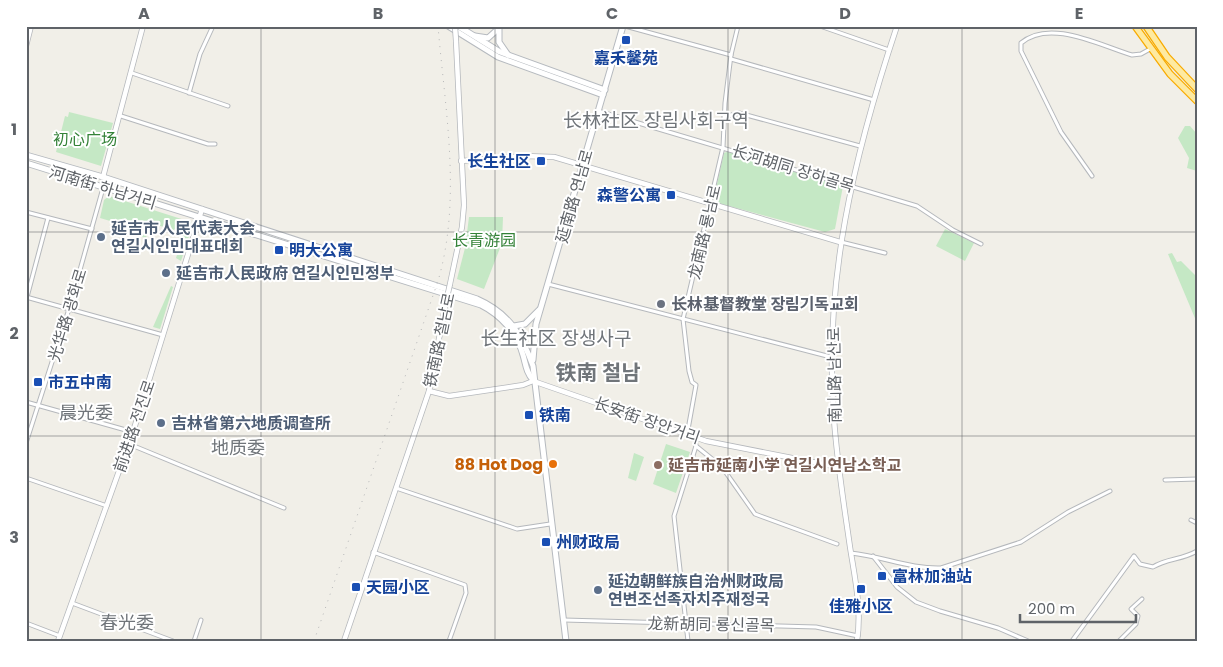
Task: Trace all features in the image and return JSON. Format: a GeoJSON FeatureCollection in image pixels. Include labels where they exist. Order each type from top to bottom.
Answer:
{"type":"FeatureCollection","features":[{"type":"Feature","properties":{"kind":"highway"},"geometry":{"type":"LineString","coordinates":[[1136,26],[1150,49],[1170,74],[1197,101]]}},
{"type":"Feature","properties":{"kind":"highway"},"geometry":{"type":"LineString","coordinates":[[1146,26],[1167,57],[1197,89]]}},
{"type":"Feature","properties":{"kind":"main road"},"geometry":{"type":"LineString","coordinates":[[448,26],[498,57],[604,93]]}},
{"type":"Feature","properties":{"kind":"main road"},"geometry":{"type":"LineString","coordinates":[[457,26],[487,46],[604,93]]}},
{"type":"Feature","properties":{"kind":"main road","name":"延南路 연남로"},"geometry":{"type":"LineString","coordinates":[[533,366],[534,337],[541,309],[624,26]]}},
{"type":"Feature","properties":{"kind":"main road"},"geometry":{"type":"LineString","coordinates":[[498,28],[499,42],[508,55]]}},
{"type":"Feature","properties":{"kind":"main road"},"geometry":{"type":"LineString","coordinates":[[471,35],[488,38],[498,28]]}},
{"type":"Feature","properties":{"kind":"main road","name":"河南街 하남거리"},"geometry":{"type":"LineString","coordinates":[[26,154],[103,177],[477,299],[495,308],[514,326]]}},
{"type":"Feature","properties":{"kind":"main road","name":"河南街 하남거리"},"geometry":{"type":"LineString","coordinates":[[26,163],[474,302],[497,315],[513,333],[523,354],[527,373],[534,381]]}},
{"type":"Feature","properties":{"kind":"main road"},"geometry":{"type":"LineString","coordinates":[[261,236],[264,230]]}},
{"type":"Feature","properties":{"kind":"main road"},"geometry":{"type":"LineString","coordinates":[[541,309],[525,324],[514,326],[525,344],[533,366],[550,524],[566,641]]}},
{"type":"Feature","properties":{"kind":"street"},"geometry":{"type":"LineString","coordinates":[[26,46],[31,26]]}},
{"type":"Feature","properties":{"kind":"street"},"geometry":{"type":"LineString","coordinates":[[103,177],[144,26]]}},
{"type":"Feature","properties":{"kind":"street"},"geometry":{"type":"LineString","coordinates":[[189,93],[200,54],[213,26]]}},
{"type":"Feature","properties":{"kind":"street","name":"铁南路 철남로"},"geometry":{"type":"LineString","coordinates":[[344,641],[372,552],[429,391],[462,228],[464,205],[456,42],[457,26]]}},
{"type":"Feature","properties":{"kind":"street"},"geometry":{"type":"LineString","coordinates":[[624,26],[874,100]]}},
{"type":"Feature","properties":{"kind":"street","name":"龙南路 룡남로"},"geometry":{"type":"LineString","coordinates":[[687,435],[696,385],[692,382],[689,371],[683,319],[723,147],[724,117],[731,57],[738,26]]}},
{"type":"Feature","properties":{"kind":"street"},"geometry":{"type":"LineString","coordinates":[[820,26],[889,50]]}},
{"type":"Feature","properties":{"kind":"street","name":"南山路 남산로"},"geometry":{"type":"LineString","coordinates":[[857,638],[860,616],[838,467],[831,357],[834,293],[840,242],[850,185],[897,26]]}},
{"type":"Feature","properties":{"kind":"street"},"geometry":{"type":"LineString","coordinates":[[1092,176],[1061,132],[1021,51],[1021,43],[1030,37],[1066,33],[1132,55],[1141,54],[1150,49]]}},
{"type":"Feature","properties":{"kind":"street"},"geometry":{"type":"LineString","coordinates":[[132,73],[228,106]]}},
{"type":"Feature","properties":{"kind":"street","name":"长河胡同 장하골목"},"geometry":{"type":"LineString","coordinates":[[598,111],[850,185],[924,210],[953,230],[981,244]]}},
{"type":"Feature","properties":{"kind":"street"},"geometry":{"type":"LineString","coordinates":[[724,117],[739,113],[860,146]]}},
{"type":"Feature","properties":{"kind":"street"},"geometry":{"type":"LineString","coordinates":[[120,116],[208,144],[215,144]]}},
{"type":"Feature","properties":{"kind":"street"},"geometry":{"type":"LineString","coordinates":[[461,161],[543,156],[583,165],[840,242],[885,253]]}},
{"type":"Feature","properties":{"kind":"street","name":"光华路 광화로"},"geometry":{"type":"LineString","coordinates":[[26,443],[69,309],[103,186]]}},
{"type":"Feature","properties":{"kind":"street","name":"前进路 전진로"},"geometry":{"type":"LineString","coordinates":[[59,638],[133,432],[202,209]]}},
{"type":"Feature","properties":{"kind":"street"},"geometry":{"type":"LineString","coordinates":[[26,212],[92,229]]}},
{"type":"Feature","properties":{"kind":"street"},"geometry":{"type":"LineString","coordinates":[[48,218],[27,297],[164,335]]}},
{"type":"Feature","properties":{"kind":"street"},"geometry":{"type":"LineString","coordinates":[[548,284],[831,357]]}},
{"type":"Feature","properties":{"kind":"street"},"geometry":{"type":"LineString","coordinates":[[429,391],[449,396],[523,385],[534,381]]}},
{"type":"Feature","properties":{"kind":"street","name":"长安街 장안거리"},"geometry":{"type":"LineString","coordinates":[[534,381],[695,438],[838,467]]}},
{"type":"Feature","properties":{"kind":"street"},"geometry":{"type":"LineString","coordinates":[[26,402],[133,432]]}},
{"type":"Feature","properties":{"kind":"street"},"geometry":{"type":"LineString","coordinates":[[688,641],[674,516],[696,446],[695,438]]}},
{"type":"Feature","properties":{"kind":"street"},"geometry":{"type":"LineString","coordinates":[[129,444],[284,508]]}},
{"type":"Feature","properties":{"kind":"street"},"geometry":{"type":"LineString","coordinates":[[696,446],[722,468],[755,514],[837,544]]}},
{"type":"Feature","properties":{"kind":"street"},"geometry":{"type":"LineString","coordinates":[[26,478],[106,506]]}},
{"type":"Feature","properties":{"kind":"street"},"geometry":{"type":"LineString","coordinates":[[1165,480],[1197,479]]}},
{"type":"Feature","properties":{"kind":"street"},"geometry":{"type":"LineString","coordinates":[[395,487],[517,529],[550,524]]}},
{"type":"Feature","properties":{"kind":"street"},"geometry":{"type":"LineString","coordinates":[[851,553],[872,555],[930,568],[941,568],[1021,542],[1068,512],[1110,491]]}},
{"type":"Feature","properties":{"kind":"street"},"geometry":{"type":"LineString","coordinates":[[1191,520],[1197,523]]}},
{"type":"Feature","properties":{"kind":"street"},"geometry":{"type":"LineString","coordinates":[[1072,641],[1134,556],[1140,564],[1153,567],[1161,562],[1176,560],[1197,551]]}},
{"type":"Feature","properties":{"kind":"street"},"geometry":{"type":"LineString","coordinates":[[372,552],[465,585],[466,593],[449,641]]}},
{"type":"Feature","properties":{"kind":"street"},"geometry":{"type":"LineString","coordinates":[[872,555],[897,587],[916,602],[998,628],[1028,641]]}},
{"type":"Feature","properties":{"kind":"street"},"geometry":{"type":"LineString","coordinates":[[1119,641],[1136,624],[1138,616],[1131,609],[1142,599]]}},
{"type":"Feature","properties":{"kind":"street"},"geometry":{"type":"LineString","coordinates":[[72,603],[173,641]]}},
{"type":"Feature","properties":{"kind":"street"},"geometry":{"type":"LineString","coordinates":[[194,641],[201,620]]}},
{"type":"Feature","properties":{"kind":"street","name":"龙新胡同 룡신골목"},"geometry":{"type":"LineString","coordinates":[[563,620],[816,627],[857,638]]}},
{"type":"Feature","properties":{"kind":"street"},"geometry":{"type":"LineString","coordinates":[[26,623],[59,638]]}},
{"type":"Feature","properties":{"kind":"green space","name":"初心广场"},"geometry":{"type":"Polygon","coordinates":[[[69,112],[113,123],[101,166],[56,152],[65,116],[68,117],[69,112]]]}},
{"type":"Feature","properties":{"kind":"green space"},"geometry":{"type":"Polygon","coordinates":[[[1185,126],[1190,126],[1197,134],[1197,171],[1187,168],[1189,158],[1178,138],[1185,126]]]}},
{"type":"Feature","properties":{"kind":"green space"},"geometry":{"type":"Polygon","coordinates":[[[729,151],[843,186],[835,229],[825,232],[718,203],[714,197],[724,153],[729,151]]]}},
{"type":"Feature","properties":{"kind":"green space"},"geometry":{"type":"Polygon","coordinates":[[[109,196],[191,222],[192,227],[181,261],[176,258],[184,233],[187,232],[186,227],[177,226],[174,230],[150,223],[146,238],[116,230],[117,223],[100,218],[104,200],[109,196]]]}},
{"type":"Feature","properties":{"kind":"green space","name":"长青游园"},"geometry":{"type":"Polygon","coordinates":[[[469,217],[503,217],[502,243],[484,289],[457,279],[465,248],[469,217]]]}},
{"type":"Feature","properties":{"kind":"green space"},"geometry":{"type":"Polygon","coordinates":[[[945,229],[974,243],[965,261],[936,246],[945,229]]]}},
{"type":"Feature","properties":{"kind":"green space"},"geometry":{"type":"Polygon","coordinates":[[[1172,253],[1177,262],[1181,261],[1197,277],[1197,323],[1168,254],[1172,253]]]}},
{"type":"Feature","properties":{"kind":"green space"},"geometry":{"type":"Polygon","coordinates":[[[171,286],[173,287],[160,329],[153,327],[171,286]]]}},
{"type":"Feature","properties":{"kind":"green space"},"geometry":{"type":"Polygon","coordinates":[[[666,444],[690,452],[676,493],[653,484],[666,444]]]}},
{"type":"Feature","properties":{"kind":"green space"},"geometry":{"type":"Polygon","coordinates":[[[634,453],[644,457],[636,481],[628,478],[634,453]]]}},
{"type":"Feature","properties":{"kind":"railway"},"geometry":{"type":"LineString","coordinates":[[314,641],[438,281],[445,250],[449,218],[450,154],[438,26]]}},
{"type":"Feature","properties":{"kind":"place","name":"嘉禾馨苑"},"geometry":{"type":"Point","coordinates":[626,40]}},
{"type":"Feature","properties":{"kind":"place","name":"长生社区"},"geometry":{"type":"Point","coordinates":[541,161]}},
{"type":"Feature","properties":{"kind":"place","name":"森警公寓"},"geometry":{"type":"Point","coordinates":[671,195]}},
{"type":"Feature","properties":{"kind":"place","name":"延吉市人民代表大会 연길시인민대표대회"},"geometry":{"type":"Point","coordinates":[101,237]}},
{"type":"Feature","properties":{"kind":"place","name":"明大公寓"},"geometry":{"type":"Point","coordinates":[279,250]}},
{"type":"Feature","properties":{"kind":"place","name":"延吉市人民政府 연길시인민정부"},"geometry":{"type":"Point","coordinates":[166,273]}},
{"type":"Feature","properties":{"kind":"place","name":"长林基督教堂 장림기독교회"},"geometry":{"type":"Point","coordinates":[661,304]}},
{"type":"Feature","properties":{"kind":"place","name":"市五中南"},"geometry":{"type":"Point","coordinates":[38,382]}},
{"type":"Feature","properties":{"kind":"place","name":"铁南"},"geometry":{"type":"Point","coordinates":[529,415]}},
{"type":"Feature","properties":{"kind":"place","name":"吉林省第六地质调查所"},"geometry":{"type":"Point","coordinates":[161,423]}},
{"type":"Feature","properties":{"kind":"place","name":"88 Hot Dog"},"geometry":{"type":"Point","coordinates":[553,464]}},
{"type":"Feature","properties":{"kind":"place","name":"延吉市延南小学 연길시연남소학교"},"geometry":{"type":"Point","coordinates":[658,465]}},
{"type":"Feature","properties":{"kind":"place","name":"州财政局"},"geometry":{"type":"Point","coordinates":[546,542]}},
{"type":"Feature","properties":{"kind":"place","name":"富林加油站"},"geometry":{"type":"Point","coordinates":[882,576]}},
{"type":"Feature","properties":{"kind":"place","name":"天园小区"},"geometry":{"type":"Point","coordinates":[356,587]}},
{"type":"Feature","properties":{"kind":"place","name":"佳雅小区"},"geometry":{"type":"Point","coordinates":[861,589]}},
{"type":"Feature","properties":{"kind":"place","name":"延边朝鲜族自治州财政局 연변조선족자치주재정국"},"geometry":{"type":"Point","coordinates":[598,590]}},
{"type":"Feature","properties":{"kind":"district","name":"长林社区 장림사회구역"},"geometry":{"type":"Point","coordinates":[656,120]}},
{"type":"Feature","properties":{"kind":"district","name":"长生社区 장생사구"},"geometry":{"type":"Point","coordinates":[556,338]}},
{"type":"Feature","properties":{"kind":"district","name":"铁南 철남"},"geometry":{"type":"Point","coordinates":[598,373]}},
{"type":"Feature","properties":{"kind":"district","name":"晨光委"},"geometry":{"type":"Point","coordinates":[86,413]}},
{"type":"Feature","properties":{"kind":"district","name":"地质委"},"geometry":{"type":"Point","coordinates":[238,448]}},
{"type":"Feature","properties":{"kind":"district","name":"春光委"},"geometry":{"type":"Point","coordinates":[127,623]}}]}
